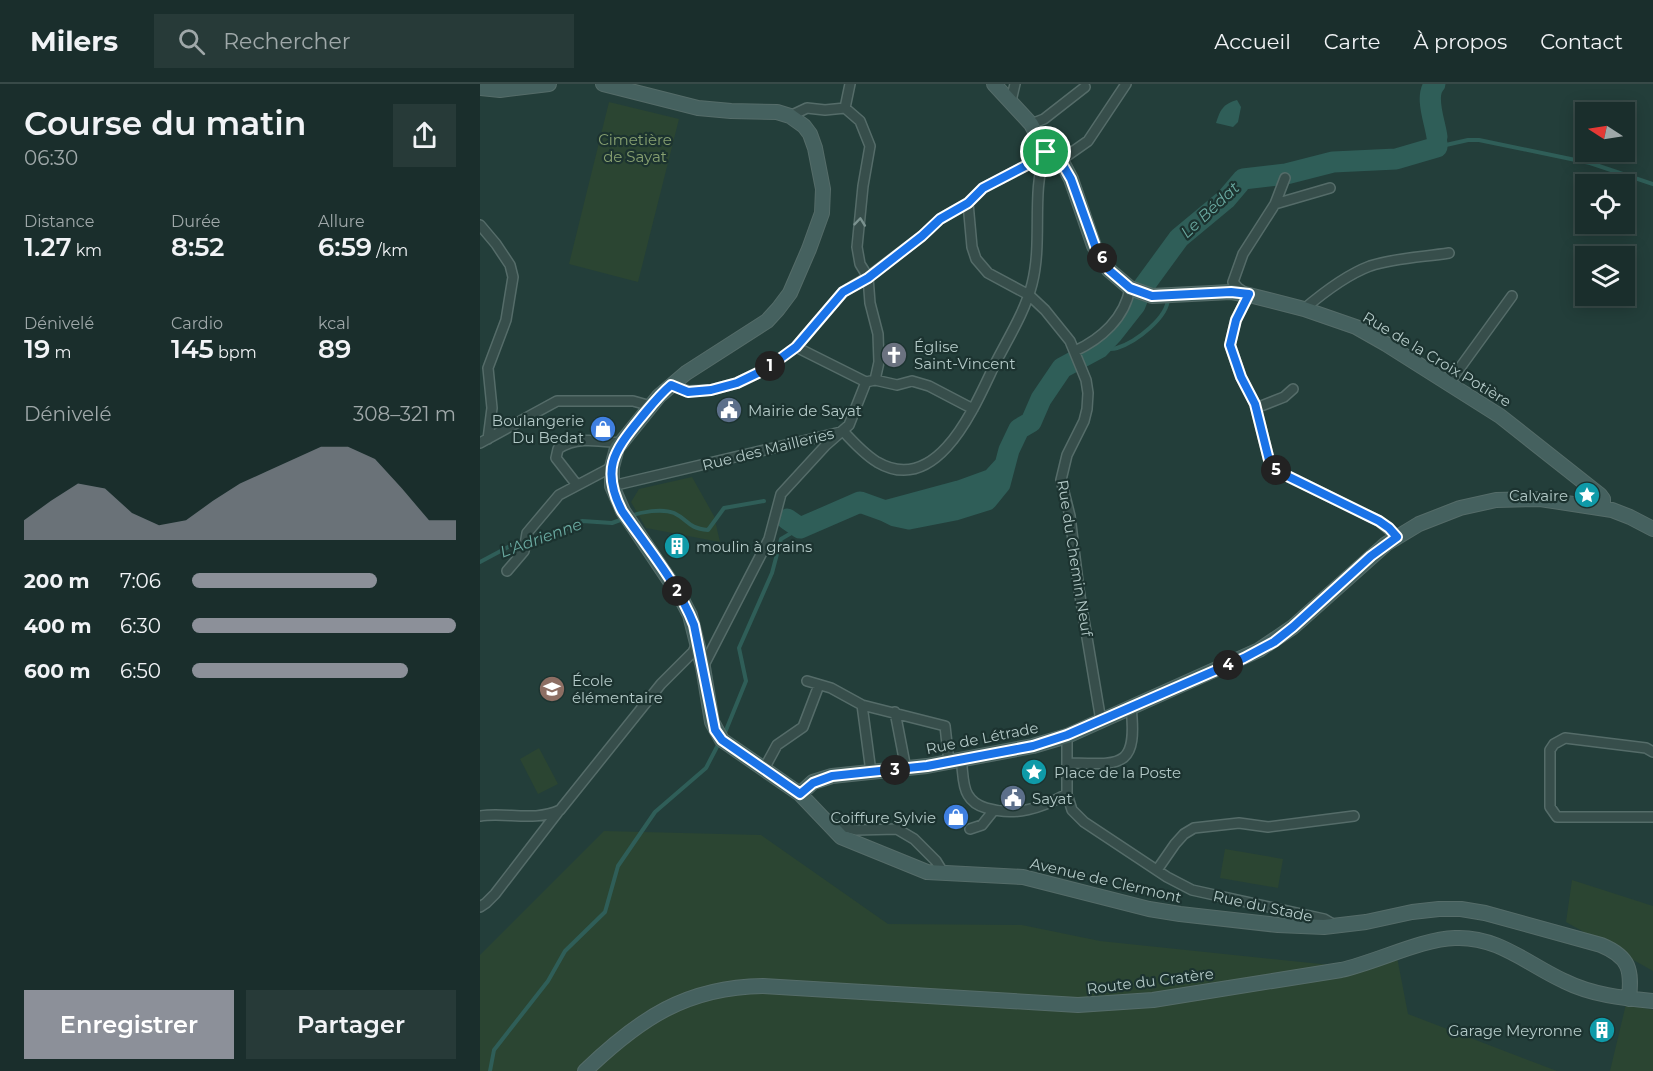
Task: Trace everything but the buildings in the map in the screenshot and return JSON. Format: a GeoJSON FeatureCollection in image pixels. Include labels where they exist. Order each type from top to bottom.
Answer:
{"type":"FeatureCollection","features":[{"type":"Feature","properties":{"kind":"street"},"geometry":{"type":"LineString","coordinates":[[480,88],[500,90],[549,84]]}},
{"type":"Feature","properties":{"kind":"street"},"geometry":{"type":"LineString","coordinates":[[603,84],[698,108],[777,112],[790,116],[807,108],[825,110],[845,108],[860,121],[870,146],[863,186],[857,247],[860,264],[868,278],[870,303],[880,347],[871,381],[849,425],[826,445],[781,494],[769,539],[703,667]]}},
{"type":"Feature","properties":{"kind":"street"},"geometry":{"type":"LineString","coordinates":[[845,108],[850,84]]}},
{"type":"Feature","properties":{"kind":"street"},"geometry":{"type":"LineString","coordinates":[[994,84],[1031,124],[1046,152],[1060,160],[1071,179],[1095,246],[1109,270],[1133,289],[1124,308],[1107,330],[1075,352]]}},
{"type":"Feature","properties":{"kind":"street"},"geometry":{"type":"LineString","coordinates":[[1011,101],[1015,84]]}},
{"type":"Feature","properties":{"kind":"street"},"geometry":{"type":"LineString","coordinates":[[1060,160],[1088,141],[1125,84]]}},
{"type":"Feature","properties":{"kind":"street"},"geometry":{"type":"LineString","coordinates":[[1031,124],[1044,119],[1086,87]]}},
{"type":"Feature","properties":{"kind":"street","name":"Avenue de Clermont"},"geometry":{"type":"LineString","coordinates":[[790,116],[804,126],[810,134],[823,189],[822,213],[790,293],[767,321],[700,363],[671,385],[620,443],[612,466],[612,486],[620,506],[686,606],[694,625],[715,730],[726,742],[800,794],[846,840],[887,854],[917,868],[944,874],[1023,877],[1128,904],[1180,914],[1278,925],[1336,926],[1432,909],[1461,909],[1485,913],[1589,941],[1614,951],[1626,962],[1630,973],[1629,999]]}},
{"type":"Feature","properties":{"kind":"street"},"geometry":{"type":"LineString","coordinates":[[671,385],[688,392],[728,386],[744,381],[766,369],[796,347],[843,292],[868,278],[940,219],[968,203],[983,188],[1033,162],[1046,152]]}},
{"type":"Feature","properties":{"kind":"street","name":"Rue des Mailleries"},"geometry":{"type":"LineString","coordinates":[[612,486],[843,431],[878,462],[900,469],[915,469],[929,463],[957,434],[973,409],[1029,295],[1035,272],[1039,171],[1046,152]]}},
{"type":"Feature","properties":{"kind":"street"},"geometry":{"type":"LineString","coordinates":[[1213,294],[1233,282],[1242,254],[1275,204],[1285,178]]}},
{"type":"Feature","properties":{"kind":"street"},"geometry":{"type":"LineString","coordinates":[[1275,204],[1330,188]]}},
{"type":"Feature","properties":{"kind":"street","name":"Rue du Chemin Neuf"},"geometry":{"type":"LineString","coordinates":[[968,203],[972,247],[976,259],[988,273],[1029,295],[1046,310],[1060,327],[1081,364],[1088,393],[1087,410],[1067,455],[1061,480],[1076,553],[1079,590],[1101,721]]}},
{"type":"Feature","properties":{"kind":"street"},"geometry":{"type":"LineString","coordinates":[[480,225],[510,265],[513,277],[506,320],[488,368],[492,408],[484,441]]}},
{"type":"Feature","properties":{"kind":"street"},"geometry":{"type":"LineString","coordinates":[[1304,309],[1344,279],[1370,266],[1449,253]]}},
{"type":"Feature","properties":{"kind":"street"},"geometry":{"type":"LineString","coordinates":[[1233,282],[1249,294],[1236,320],[1230,345],[1241,377],[1256,408],[1271,468],[1379,521],[1397,537]]}},
{"type":"Feature","properties":{"kind":"street","name":"Rue de la Croix Potière"},"geometry":{"type":"LineString","coordinates":[[1133,289],[1149,295],[1231,292],[1249,294],[1304,309],[1356,327],[1449,383],[1508,422],[1600,495],[1603,508]]}},
{"type":"Feature","properties":{"kind":"street"},"geometry":{"type":"LineString","coordinates":[[1449,383],[1512,296]]}},
{"type":"Feature","properties":{"kind":"street"},"geometry":{"type":"LineString","coordinates":[[796,347],[871,381],[897,385],[912,381],[929,386],[973,409]]}},
{"type":"Feature","properties":{"kind":"street"},"geometry":{"type":"LineString","coordinates":[[1256,408],[1284,397],[1293,389]]}},
{"type":"Feature","properties":{"kind":"street"},"geometry":{"type":"LineString","coordinates":[[484,441],[557,401],[633,400],[651,406]]}},
{"type":"Feature","properties":{"kind":"street"},"geometry":{"type":"LineString","coordinates":[[577,484],[556,458],[558,449],[572,441],[620,443]]}},
{"type":"Feature","properties":{"kind":"street"},"geometry":{"type":"LineString","coordinates":[[507,572],[525,551],[527,532],[559,495],[612,466]]}},
{"type":"Feature","properties":{"kind":"street","name":"Rue de Létrade"},"geometry":{"type":"LineString","coordinates":[[800,794],[809,785],[823,778],[906,769],[1033,746],[1101,721],[1244,658],[1274,642],[1371,556],[1397,537],[1419,524],[1469,505],[1496,500],[1534,499],[1603,508],[1630,517],[1653,529]]}},
{"type":"Feature","properties":{"kind":"street"},"geometry":{"type":"LineString","coordinates":[[480,907],[514,870],[661,684],[693,652],[698,642]]}},
{"type":"Feature","properties":{"kind":"street"},"geometry":{"type":"LineString","coordinates":[[807,681],[862,705],[945,726],[967,795],[979,806],[1002,812],[1021,812],[1047,804],[1066,794],[1067,735]]}},
{"type":"Feature","properties":{"kind":"street"},"geometry":{"type":"LineString","coordinates":[[764,769],[777,745],[803,727],[819,685]]}},
{"type":"Feature","properties":{"kind":"street"},"geometry":{"type":"LineString","coordinates":[[862,705],[871,772]]}},
{"type":"Feature","properties":{"kind":"street"},"geometry":{"type":"LineString","coordinates":[[1067,763],[1108,763],[1120,761],[1128,755],[1134,732],[1131,707]]}},
{"type":"Feature","properties":{"kind":"street"},"geometry":{"type":"LineString","coordinates":[[895,712],[906,769]]}},
{"type":"Feature","properties":{"kind":"street"},"geometry":{"type":"LineString","coordinates":[[1653,752],[1646,748],[1565,738],[1554,744],[1550,750],[1549,759],[1550,807],[1557,817],[1653,817]]}},
{"type":"Feature","properties":{"kind":"street","name":"Rue du Stade"},"geometry":{"type":"LineString","coordinates":[[1066,794],[1072,810],[1084,822],[1187,888],[1324,919],[1336,926]]}},
{"type":"Feature","properties":{"kind":"street"},"geometry":{"type":"LineString","coordinates":[[480,816],[497,814],[545,816],[560,810]]}},
{"type":"Feature","properties":{"kind":"street"},"geometry":{"type":"LineString","coordinates":[[970,829],[982,825],[994,810]]}},
{"type":"Feature","properties":{"kind":"street"},"geometry":{"type":"LineString","coordinates":[[1157,870],[1175,844],[1184,834],[1194,828],[1239,823],[1268,827],[1354,816]]}},
{"type":"Feature","properties":{"kind":"street"},"geometry":{"type":"LineString","coordinates":[[828,823],[856,830],[897,829],[914,839],[936,861],[944,874]]}},
{"type":"Feature","properties":{"kind":"street","name":"Route du Cratère"},"geometry":{"type":"LineString","coordinates":[[585,1071],[641,1024],[670,1006],[707,992],[740,986],[1094,1005],[1153,1000],[1341,970],[1435,941],[1456,938],[1492,942],[1576,986],[1598,993],[1653,1001]]}},
{"type":"Feature","properties":{"kind":"green space","name":"Cimetière de Sayat"},"geometry":{"type":"Polygon","coordinates":[[[609,102],[679,119],[638,282],[569,264],[609,102]]]}},
{"type":"Feature","properties":{"kind":"green space"},"geometry":{"type":"Polygon","coordinates":[[[692,477],[714,516],[720,542],[646,528],[631,502],[639,489],[692,477]]]}},
{"type":"Feature","properties":{"kind":"green space"},"geometry":{"type":"Polygon","coordinates":[[[539,748],[558,784],[538,794],[520,759],[539,748]]]}},
{"type":"Feature","properties":{"kind":"green space"},"geometry":{"type":"Polygon","coordinates":[[[604,831],[761,835],[888,924],[1022,925],[1100,941],[1350,967],[1397,957],[1408,1014],[1557,1071],[480,1071],[480,955],[604,831]]]}},
{"type":"Feature","properties":{"kind":"green space"},"geometry":{"type":"Polygon","coordinates":[[[1225,849],[1283,859],[1278,888],[1220,878],[1225,849]]]}},
{"type":"Feature","properties":{"kind":"green space"},"geometry":{"type":"Polygon","coordinates":[[[1572,880],[1653,906],[1653,971],[1566,922],[1572,880]]]}},
{"type":"Feature","properties":{"kind":"green space"},"geometry":{"type":"Polygon","coordinates":[[[1626,1004],[1653,1010],[1653,1071],[1610,1071],[1626,1004]]]}},
{"type":"Feature","properties":{"kind":"water"},"geometry":{"type":"Polygon","coordinates":[[[1237,100],[1241,107],[1238,122],[1233,127],[1216,123],[1223,108],[1228,103],[1237,100]]]}},
{"type":"Feature","properties":{"kind":"waterway","name":"Le Bédat"},"geometry":{"type":"LineString","coordinates":[[1435,84],[1430,95],[1430,102],[1437,137]]}},
{"type":"Feature","properties":{"kind":"waterway"},"geometry":{"type":"LineString","coordinates":[[1437,147],[1468,140],[1479,140],[1590,163],[1653,184]]}},
{"type":"Feature","properties":{"kind":"waterway","name":"Le Bédat"},"geometry":{"type":"LineString","coordinates":[[787,519],[800,528],[860,502],[909,519],[955,510],[987,500],[1000,484],[1009,450],[1019,429],[1031,422],[1041,399],[1062,368],[1099,348],[1135,305],[1141,290],[1179,238],[1226,199],[1243,179],[1286,174],[1333,162],[1396,159],[1437,147],[1437,143]]}},
{"type":"Feature","properties":{"kind":"waterway"},"geometry":{"type":"LineString","coordinates":[[1099,348],[1117,348],[1142,334],[1163,313],[1168,297]]}},
{"type":"Feature","properties":{"kind":"waterway"},"geometry":{"type":"LineString","coordinates":[[885,511],[959,491],[992,479],[1003,467]]}},
{"type":"Feature","properties":{"kind":"waterway","name":"L'Adrienne"},"geometry":{"type":"LineString","coordinates":[[630,516],[664,511],[674,513],[696,527],[708,530],[724,508],[764,501]]}},
{"type":"Feature","properties":{"kind":"waterway","name":"L'Adrienne"},"geometry":{"type":"LineString","coordinates":[[480,562],[512,545],[559,533],[582,521],[612,523],[623,519]]}},
{"type":"Feature","properties":{"kind":"waterway"},"geometry":{"type":"LineString","coordinates":[[724,735],[746,681],[739,648],[772,573],[781,539],[800,528]]}},
{"type":"Feature","properties":{"kind":"waterway"},"geometry":{"type":"LineString","coordinates":[[490,1071],[494,1050],[548,981],[565,951],[605,912],[618,866],[655,812],[706,768],[720,741]]}},
{"type":"Feature","properties":{"kind":"place","name":"Église Saint-Vincent"},"geometry":{"type":"Point","coordinates":[894,355]}},
{"type":"Feature","properties":{"kind":"place","name":"Mairie de Sayat"},"geometry":{"type":"Point","coordinates":[729,410]}},
{"type":"Feature","properties":{"kind":"place","name":"Boulangerie Du Bedat"},"geometry":{"type":"Point","coordinates":[603,429]}},
{"type":"Feature","properties":{"kind":"place","name":"Calvaire"},"geometry":{"type":"Point","coordinates":[1587,495]}},
{"type":"Feature","properties":{"kind":"place","name":"moulin à grains"},"geometry":{"type":"Point","coordinates":[677,546]}},
{"type":"Feature","properties":{"kind":"place","name":"École élémentaire"},"geometry":{"type":"Point","coordinates":[552,689]}},
{"type":"Feature","properties":{"kind":"place","name":"Place de la Poste"},"geometry":{"type":"Point","coordinates":[1034,772]}},
{"type":"Feature","properties":{"kind":"place","name":"Sayat"},"geometry":{"type":"Point","coordinates":[1013,798]}},
{"type":"Feature","properties":{"kind":"place","name":"Coiffure Sylvie"},"geometry":{"type":"Point","coordinates":[956,817]}},
{"type":"Feature","properties":{"kind":"place","name":"Garage Meyronne"},"geometry":{"type":"Point","coordinates":[1602,1030]}},
{"type":"Feature","properties":{"kind":"route"},"geometry":{"type":"LineString","coordinates":[[1046,152],[1060,160],[1071,179],[1095,246],[1109,270],[1130,288],[1152,296],[1231,292],[1249,294],[1236,320],[1230,345],[1241,377],[1255,404],[1271,468],[1379,521],[1397,537],[1371,556],[1274,642],[1244,658],[1067,735],[1033,746],[927,766],[832,776],[809,785],[800,794],[722,740],[715,730],[690,615],[680,596],[622,511],[612,486],[611,471],[617,448],[659,396],[671,385],[688,392],[711,390],[744,381],[766,369],[796,347],[843,292],[868,278],[940,219],[968,203],[983,188],[1033,162],[1046,152]]}}]}
